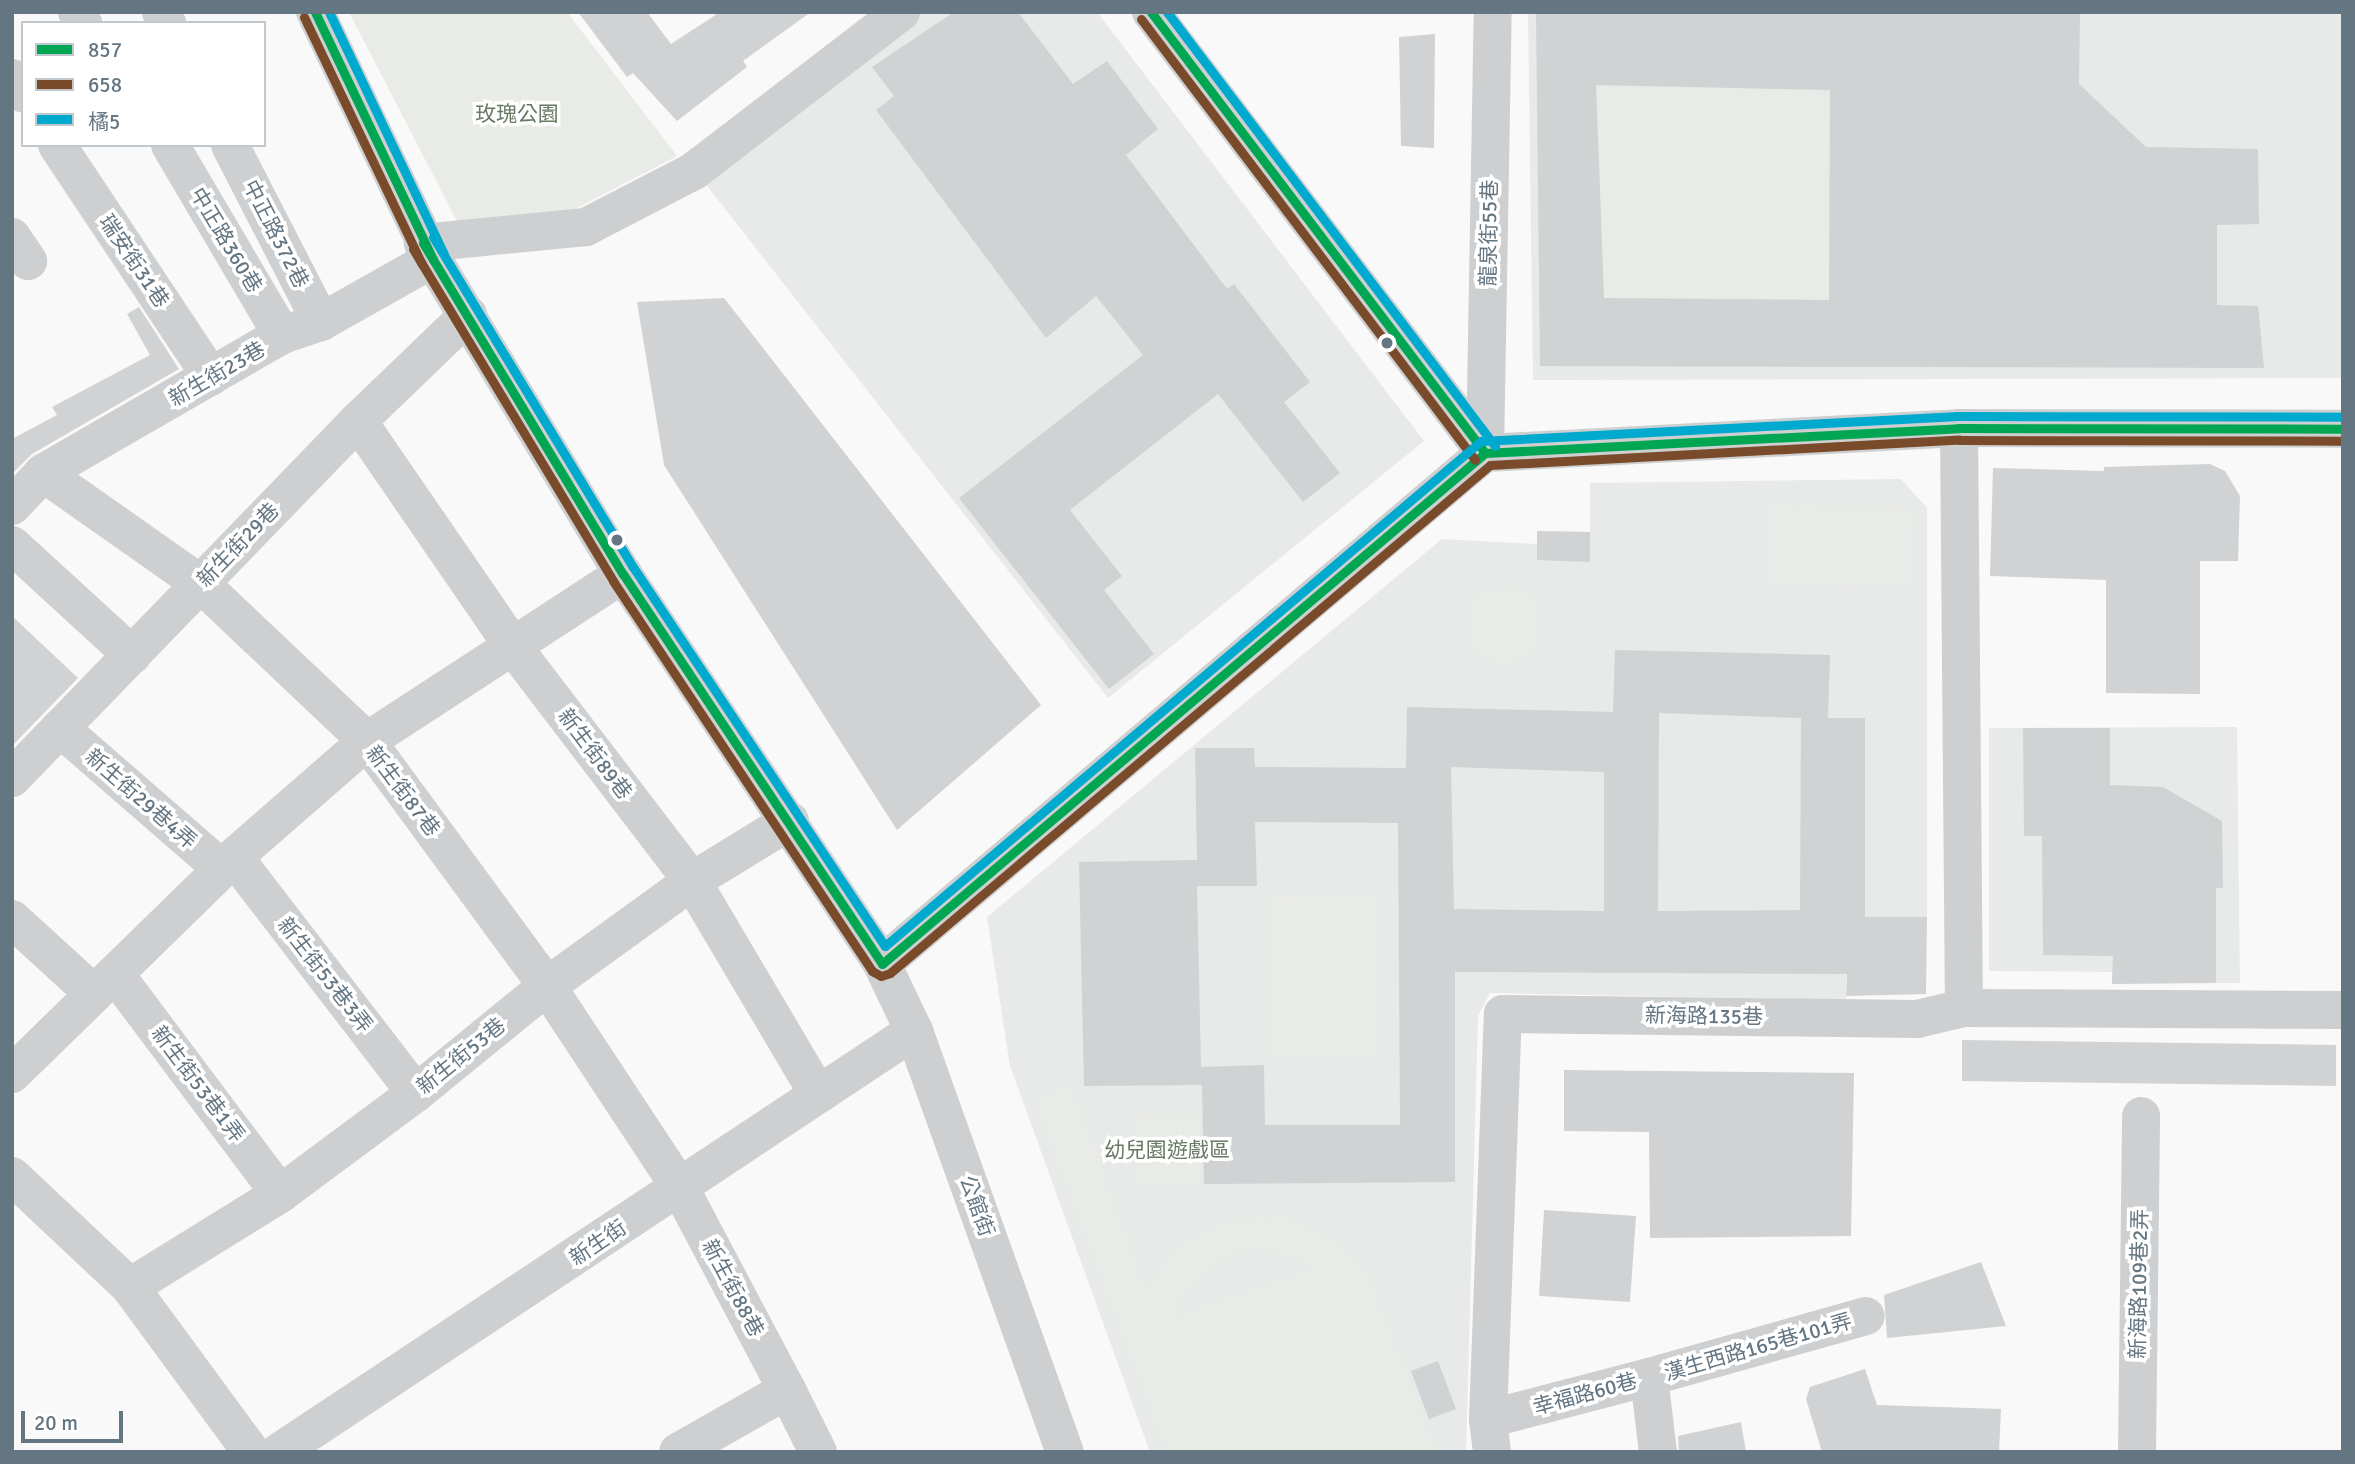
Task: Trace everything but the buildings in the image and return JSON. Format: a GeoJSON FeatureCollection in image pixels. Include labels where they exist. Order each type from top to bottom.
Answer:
{"type":"FeatureCollection","features":[{"type":"Feature","properties":{"kind":"street"},"geometry":{"type":"LineString","coordinates":[[315,12],[428,251],[586,228],[694,171],[901,12]]}},
{"type":"Feature","properties":{"kind":"street"},"geometry":{"type":"LineString","coordinates":[[1151,12],[1485,453]]}},
{"type":"Feature","properties":{"kind":"street","name":"龍泉街55巷"},"geometry":{"type":"LineString","coordinates":[[1485,453],[1493,12]]}},
{"type":"Feature","properties":{"kind":"street","name":"瑞安街31巷"},"geometry":{"type":"LineString","coordinates":[[58,147],[211,377]]}},
{"type":"Feature","properties":{"kind":"street","name":"中正路360巷"},"geometry":{"type":"LineString","coordinates":[[171,147],[282,335]]}},
{"type":"Feature","properties":{"kind":"street","name":"中正路372巷"},"geometry":{"type":"LineString","coordinates":[[231,147],[321,322]]}},
{"type":"Feature","properties":{"kind":"street","name":"公館街"},"geometry":{"type":"LineString","coordinates":[[428,251],[623,574],[790,821],[882,964],[914,1031],[1065,1452]]}},
{"type":"Feature","properties":{"kind":"street","name":"新生街23巷"},"geometry":{"type":"LineString","coordinates":[[12,506],[43,473],[282,335],[321,322],[428,251]]}},
{"type":"Feature","properties":{"kind":"street","name":"新生街29巷"},"geometry":{"type":"LineString","coordinates":[[12,778],[358,421],[468,315]]}},
{"type":"Feature","properties":{"kind":"street","name":"新生街89巷"},"geometry":{"type":"LineString","coordinates":[[358,421],[511,644],[692,881],[818,1094]]}},
{"type":"Feature","properties":{"kind":"street"},"geometry":{"type":"LineString","coordinates":[[1959,428],[1964,1008]]}},
{"type":"Feature","properties":{"kind":"street"},"geometry":{"type":"LineString","coordinates":[[882,964],[1485,453],[1959,428],[2343,429]]}},
{"type":"Feature","properties":{"kind":"street","name":"新生街87巷"},"geometry":{"type":"LineString","coordinates":[[43,473],[201,584],[367,741],[547,986],[679,1186]]}},
{"type":"Feature","properties":{"kind":"street"},"geometry":{"type":"LineString","coordinates":[[12,545],[132,655]]}},
{"type":"Feature","properties":{"kind":"street"},"geometry":{"type":"LineString","coordinates":[[12,1074],[228,863],[367,741],[511,644],[623,574]]}},
{"type":"Feature","properties":{"kind":"street","name":"新生街29巷4弄"},"geometry":{"type":"LineString","coordinates":[[60,728],[228,863]]}},
{"type":"Feature","properties":{"kind":"street","name":"新生街53巷"},"geometry":{"type":"LineString","coordinates":[[130,1287],[280,1194],[416,1093],[547,986],[692,881],[790,821]]}},
{"type":"Feature","properties":{"kind":"street","name":"新生街53巷3弄"},"geometry":{"type":"LineString","coordinates":[[228,863],[416,1093]]}},
{"type":"Feature","properties":{"kind":"street","name":"新生街53巷1弄"},"geometry":{"type":"LineString","coordinates":[[12,919],[104,984],[280,1194]]}},
{"type":"Feature","properties":{"kind":"street","name":"新海路135巷"},"geometry":{"type":"LineString","coordinates":[[1490,1436],[1503,1014],[1917,1019],[1964,1008],[2343,1010]]}},
{"type":"Feature","properties":{"kind":"street","name":"新生街"},"geometry":{"type":"LineString","coordinates":[[279,1452],[914,1031]]}},
{"type":"Feature","properties":{"kind":"street","name":"新海路109巷2弄"},"geometry":{"type":"LineString","coordinates":[[2137,1452],[2141,1116]]}},
{"type":"Feature","properties":{"kind":"street"},"geometry":{"type":"LineString","coordinates":[[12,1176],[130,1287],[250,1452]]}},
{"type":"Feature","properties":{"kind":"street","name":"新生街88巷"},"geometry":{"type":"LineString","coordinates":[[679,1186],[818,1452]]}},
{"type":"Feature","properties":{"kind":"street","name":"漢生西路165巷101弄"},"geometry":{"type":"LineString","coordinates":[[1649,1377],[1866,1316]]}},
{"type":"Feature","properties":{"kind":"street","name":"幸福路60巷"},"geometry":{"type":"LineString","coordinates":[[1490,1436],[1649,1377],[1658,1452]]}},
{"type":"Feature","properties":{"kind":"street"},"geometry":{"type":"LineString","coordinates":[[678,1452],[787,1390]]}},
{"type":"Feature","properties":{"kind":"shaded area"},"geometry":{"type":"Polygon","coordinates":[[[876,12],[1097,12],[1424,441],[1108,698],[686,159],[876,12]]]}},
{"type":"Feature","properties":{"kind":"shaded area"},"geometry":{"type":"Polygon","coordinates":[[[1528,12],[2343,12],[2343,378],[1533,380],[1528,12]]]}},
{"type":"Feature","properties":{"kind":"shaded area"},"geometry":{"type":"Polygon","coordinates":[[[1901,479],[1927,508],[1927,917],[1870,917],[1847,940],[1846,1000],[1490,993],[1478,1016],[1466,1452],[1150,1452],[1010,1066],[987,917],[1442,539],[1537,544],[1537,531],[1590,532],[1590,483],[1901,479]]]}},
{"type":"Feature","properties":{"kind":"shaded area"},"geometry":{"type":"Polygon","coordinates":[[[2237,727],[2240,983],[2112,983],[2112,972],[1989,971],[1989,728],[2237,727]]]}},
{"type":"Feature","properties":{"kind":"green space","name":"玫瑰公園"},"geometry":{"type":"Polygon","coordinates":[[[349,12],[567,12],[677,156],[575,209],[461,229],[349,12]]]}},
{"type":"Feature","properties":{"kind":"green space"},"geometry":{"type":"Polygon","coordinates":[[[1596,87],[1796,89],[1830,97],[1829,300],[1604,298],[1596,87]]]}},
{"type":"Feature","properties":{"kind":"green space"},"geometry":{"type":"Polygon","coordinates":[[[1769,505],[1911,508],[1910,586],[1769,584],[1769,505]]]}},
{"type":"Feature","properties":{"kind":"green space"},"geometry":{"type":"Polygon","coordinates":[[[1504,587],[1518,590],[1531,598],[1539,611],[1542,625],[1539,639],[1531,652],[1518,660],[1504,663],[1490,660],[1477,652],[1469,639],[1466,625],[1469,611],[1477,598],[1490,590],[1504,587]]]}},
{"type":"Feature","properties":{"kind":"green space"},"geometry":{"type":"Polygon","coordinates":[[[1374,896],[1377,1056],[1270,1058],[1268,897],[1374,896]]]}},
{"type":"Feature","properties":{"kind":"green space"},"geometry":{"type":"Polygon","coordinates":[[[1071,1084],[1146,1287],[1181,1243],[1228,1219],[1283,1217],[1334,1238],[1371,1280],[1437,1452],[1165,1452],[1033,1098],[1071,1084]],[[1257,1251],[1237,1253],[1203,1271],[1180,1299],[1174,1316],[1312,1268],[1296,1257],[1257,1251]]]}},
{"type":"Feature","properties":{"kind":"green space","name":"幼兒園遊戲區"},"geometry":{"type":"Polygon","coordinates":[[[1198,1114],[1200,1184],[1135,1185],[1134,1115],[1198,1114]]]}},
{"type":"Feature","properties":{"kind":"transit line","name":"857"},"geometry":{"type":"LineString","coordinates":[[315,12],[433,259]]}},
{"type":"Feature","properties":{"kind":"transit line","name":"橘5"},"geometry":{"type":"LineString","coordinates":[[329,12],[444,254]]}},
{"type":"Feature","properties":{"kind":"transit line","name":"857"},"geometry":{"type":"LineString","coordinates":[[1151,12],[1485,453]]}},
{"type":"Feature","properties":{"kind":"transit line","name":"橘5"},"geometry":{"type":"LineString","coordinates":[[1167,12],[1495,446]]}},
{"type":"Feature","properties":{"kind":"transit line","name":"658"},"geometry":{"type":"LineString","coordinates":[[304,17],[422,264]]}},
{"type":"Feature","properties":{"kind":"transit line","name":"658"},"geometry":{"type":"LineString","coordinates":[[1141,19],[1475,460]]}},
{"type":"Feature","properties":{"kind":"transit line","name":"橘5"},"geometry":{"type":"LineString","coordinates":[[433,237],[633,567],[885,946],[1481,441],[1958,416],[2343,417]]}},
{"type":"Feature","properties":{"kind":"transit line","name":"857"},"geometry":{"type":"LineString","coordinates":[[423,243],[623,574],[882,964],[1485,453],[1959,428],[2343,429]]}},
{"type":"Feature","properties":{"kind":"transit line","name":"658"},"geometry":{"type":"LineString","coordinates":[[413,249],[613,581],[872,971],[881,976],[890,973],[1490,465],[1959,440],[2343,441]]}}]}
